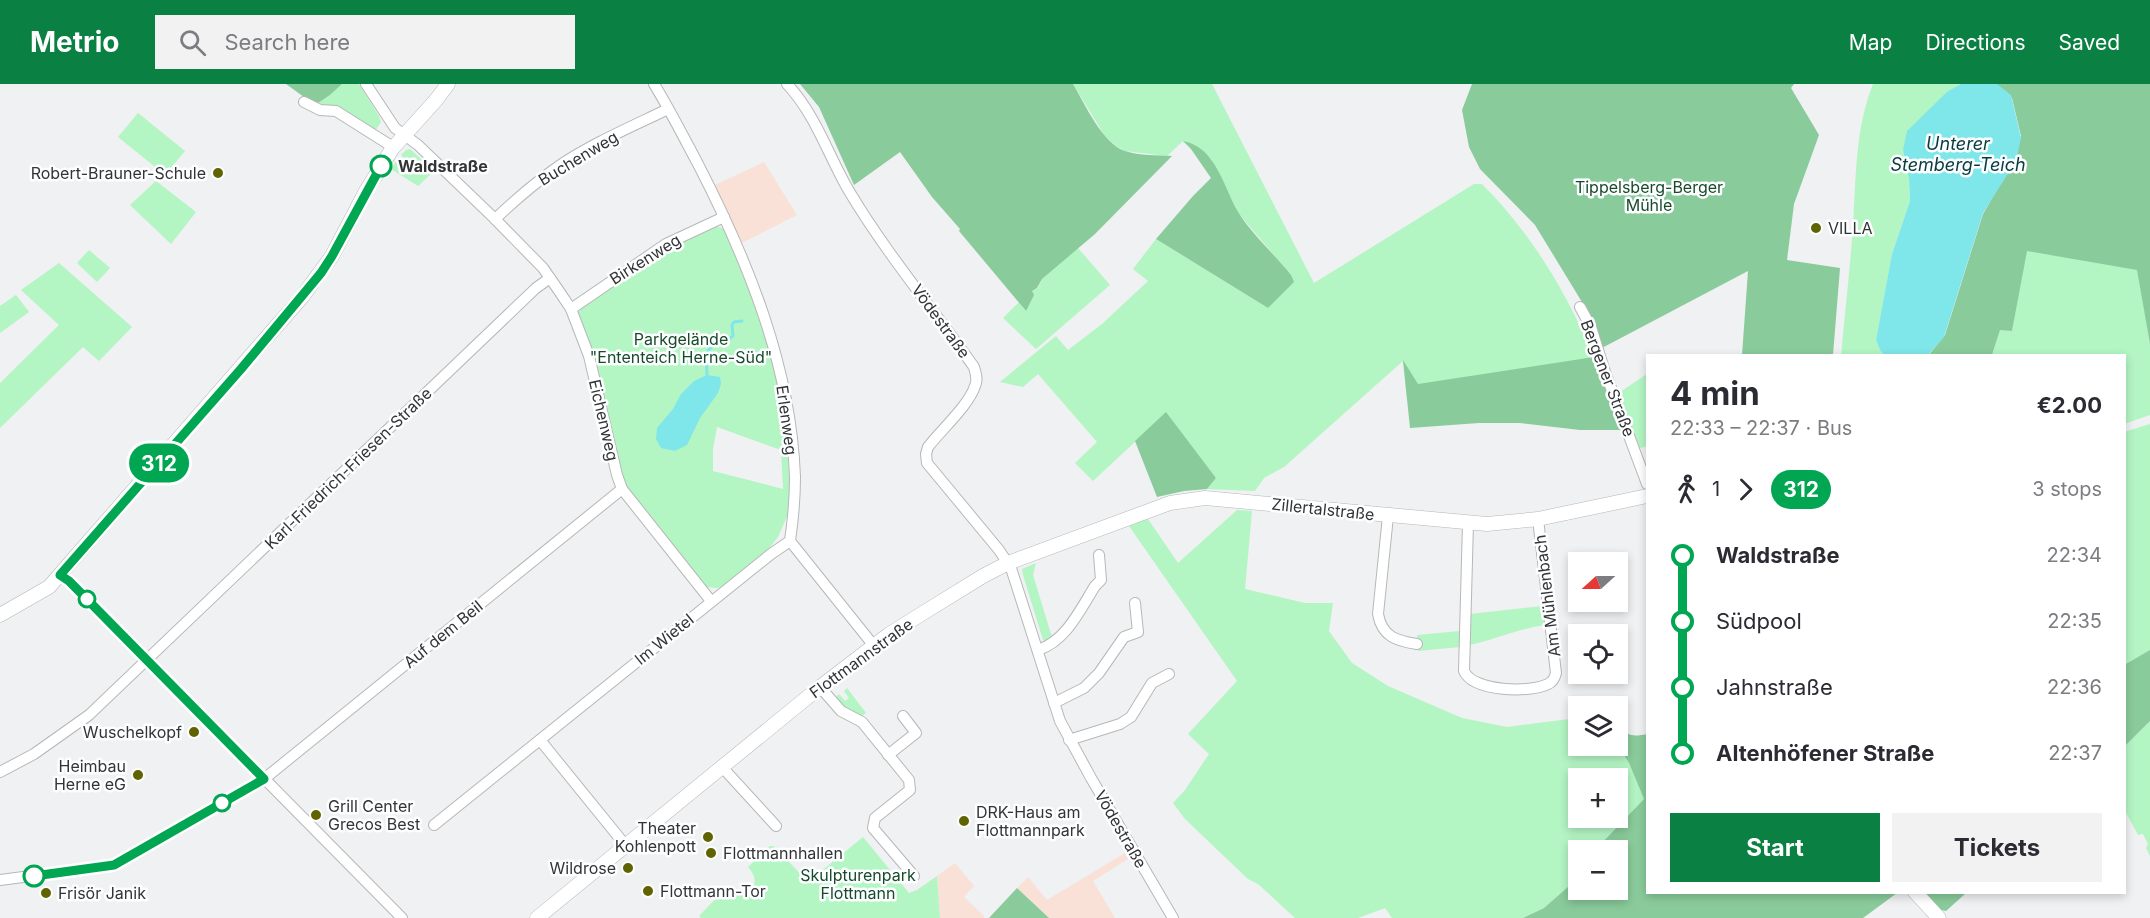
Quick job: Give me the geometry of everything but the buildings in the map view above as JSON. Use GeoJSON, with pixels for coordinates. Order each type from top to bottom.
{"type":"FeatureCollection","features":[{"type":"Feature","properties":{"kind":"street"},"geometry":{"type":"LineString","coordinates":[[366,84],[395,128],[404,135]]}},
{"type":"Feature","properties":{"kind":"street"},"geometry":{"type":"LineString","coordinates":[[0,615],[44,591],[60,575],[241,369],[321,273],[393,147],[448,84]]}},
{"type":"Feature","properties":{"kind":"street","name":"Erlenweg"},"geometry":{"type":"LineString","coordinates":[[654,84],[724,217],[760,306],[782,380],[792,438],[795,477],[790,541]]}},
{"type":"Feature","properties":{"kind":"street","name":"Vödestraße"},"geometry":{"type":"LineString","coordinates":[[788,84],[814,119],[848,189],[871,225],[974,368],[977,380],[972,393],[930,444],[926,459],[930,467],[1008,563],[1054,703],[1069,740],[1173,918]]}},
{"type":"Feature","properties":{"kind":"street"},"geometry":{"type":"LineString","coordinates":[[304,102],[314,109],[336,111],[393,147]]}},
{"type":"Feature","properties":{"kind":"street","name":"Buchenweg"},"geometry":{"type":"LineString","coordinates":[[495,219],[531,187],[566,162],[612,136],[668,109]]}},
{"type":"Feature","properties":{"kind":"street","name":"Eichenweg"},"geometry":{"type":"LineString","coordinates":[[404,135],[418,145],[534,258],[571,309],[590,356],[622,489],[711,601]]}},
{"type":"Feature","properties":{"kind":"street","name":"Birkenweg"},"geometry":{"type":"LineString","coordinates":[[571,309],[666,244],[724,217]]}},
{"type":"Feature","properties":{"kind":"street","name":"Karl-Friedrich-Friesen-Straße"},"geometry":{"type":"LineString","coordinates":[[0,772],[34,754],[68,731],[147,660],[536,288],[550,278]]}},
{"type":"Feature","properties":{"kind":"street","name":"Bergener Straße"},"geometry":{"type":"LineString","coordinates":[[1580,307],[1591,327],[1604,369],[1646,481]]}},
{"type":"Feature","properties":{"kind":"street","name":"Auf dem Beil"},"geometry":{"type":"LineString","coordinates":[[0,880],[114,865],[264,779],[622,489]]}},
{"type":"Feature","properties":{"kind":"street","name":"Zillertalstraße"},"geometry":{"type":"LineString","coordinates":[[1008,563],[1131,516],[1181,500],[1205,498],[1468,523],[1509,523],[1646,496]]}},
{"type":"Feature","properties":{"kind":"street"},"geometry":{"type":"LineString","coordinates":[[1388,516],[1378,614],[1383,630],[1393,638],[1417,644]]}},
{"type":"Feature","properties":{"kind":"street","name":"Am Mühlenbach"},"geometry":{"type":"LineString","coordinates":[[1468,523],[1464,671],[1471,680],[1481,685],[1515,690],[1548,685],[1556,673],[1538,519]]}},
{"type":"Feature","properties":{"kind":"street"},"geometry":{"type":"LineString","coordinates":[[790,541],[874,646]]}},
{"type":"Feature","properties":{"kind":"street","name":"Im Wietel"},"geometry":{"type":"LineString","coordinates":[[434,825],[711,601],[790,541]]}},
{"type":"Feature","properties":{"kind":"street"},"geometry":{"type":"LineString","coordinates":[[1038,650],[1052,644],[1061,636],[1101,579],[1099,555]]}},
{"type":"Feature","properties":{"kind":"street","name":"Flottmannstraße"},"geometry":{"type":"LineString","coordinates":[[537,918],[820,687],[874,646],[983,576],[1008,563]]}},
{"type":"Feature","properties":{"kind":"street"},"geometry":{"type":"LineString","coordinates":[[60,575],[69,581],[402,918]]}},
{"type":"Feature","properties":{"kind":"street"},"geometry":{"type":"LineString","coordinates":[[1054,703],[1084,688],[1099,673],[1124,637],[1138,632],[1135,603]]}},
{"type":"Feature","properties":{"kind":"street"},"geometry":{"type":"LineString","coordinates":[[1069,740],[1120,724],[1131,717],[1152,683],[1169,674]]}},
{"type":"Feature","properties":{"kind":"street"},"geometry":{"type":"LineString","coordinates":[[820,687],[841,711],[862,722],[909,780],[910,790],[874,818],[873,828],[914,876]]}},
{"type":"Feature","properties":{"kind":"street"},"geometry":{"type":"LineString","coordinates":[[888,755],[916,733],[903,716]]}},
{"type":"Feature","properties":{"kind":"street"},"geometry":{"type":"LineString","coordinates":[[540,740],[626,846]]}},
{"type":"Feature","properties":{"kind":"street"},"geometry":{"type":"LineString","coordinates":[[723,768],[776,826]]}},
{"type":"Feature","properties":{"kind":"street"},"geometry":{"type":"LineString","coordinates":[[1917,894],[1939,918]]}},
{"type":"Feature","properties":{"kind":"shaded area"},"geometry":{"type":"Polygon","coordinates":[[[764,162],[797,215],[742,243],[715,185],[764,162]]]}},
{"type":"Feature","properties":{"kind":"shaded area"},"geometry":{"type":"Polygon","coordinates":[[[1125,853],[1128,859],[1093,881],[1115,918],[1049,918],[1017,888],[1028,877],[1047,900],[1125,853]]]}},
{"type":"Feature","properties":{"kind":"shaded area"},"geometry":{"type":"Polygon","coordinates":[[[955,863],[974,886],[964,897],[984,918],[940,918],[937,876],[955,863]]]}},
{"type":"Feature","properties":{"kind":"green space"},"geometry":{"type":"Polygon","coordinates":[[[286,84],[342,84],[315,105],[286,84]]]}},
{"type":"Feature","properties":{"kind":"green space"},"geometry":{"type":"Polygon","coordinates":[[[342,84],[359,84],[379,116],[381,122],[375,131],[332,106],[315,105],[342,84]]]}},
{"type":"Feature","properties":{"kind":"green space"},"geometry":{"type":"Polygon","coordinates":[[[800,84],[1073,84],[1095,122],[1117,147],[1136,154],[1172,156],[1095,234],[1042,279],[1037,288],[1032,291],[1034,295],[1026,311],[932,197],[900,152],[854,185],[819,107],[800,84]]]}},
{"type":"Feature","properties":{"kind":"green space"},"geometry":{"type":"Polygon","coordinates":[[[1073,84],[1212,84],[1314,283],[1474,184],[1482,184],[1520,228],[1553,275],[1580,326],[1603,379],[1407,401],[1403,361],[1284,467],[1264,478],[1255,491],[1207,489],[1216,478],[1166,413],[1093,481],[1075,463],[1097,442],[1038,374],[1023,387],[1000,382],[1056,336],[1068,350],[1102,324],[1148,281],[1133,269],[1156,239],[1268,308],[1291,275],[1239,214],[1211,159],[1183,141],[1167,156],[1125,151],[1105,136],[1073,84]]]}},
{"type":"Feature","properties":{"kind":"green space","name":"Tippelsberg-Berger Mühle"},"geometry":{"type":"Polygon","coordinates":[[[1472,84],[1794,84],[1791,88],[1819,135],[1794,204],[1787,260],[1840,268],[1833,354],[1742,354],[1748,271],[1600,349],[1596,325],[1535,225],[1480,169],[1469,147],[1462,110],[1472,84]]]}},
{"type":"Feature","properties":{"kind":"green space"},"geometry":{"type":"Polygon","coordinates":[[[1873,84],[1961,84],[1948,91],[1903,150],[1909,179],[1910,201],[1892,254],[1876,340],[1883,354],[1841,354],[1852,242],[1857,154],[1867,101],[1873,84]]]}},
{"type":"Feature","properties":{"kind":"green space"},"geometry":{"type":"Polygon","coordinates":[[[1996,84],[2150,84],[2150,344],[2137,270],[2027,251],[2012,331],[2000,330],[1992,354],[1930,354],[1945,335],[1983,214],[2014,160],[2021,136],[2012,98],[1996,84]]]}},
{"type":"Feature","properties":{"kind":"green space"},"geometry":{"type":"Polygon","coordinates":[[[2150,84],[2138,270],[2150,344],[2150,415],[2126,423],[2126,354],[1993,354],[2000,329],[2012,331],[2026,251],[2150,84]]]}},
{"type":"Feature","properties":{"kind":"green space"},"geometry":{"type":"Polygon","coordinates":[[[138,113],[185,151],[165,175],[118,137],[138,113]]]}},
{"type":"Feature","properties":{"kind":"green space"},"geometry":{"type":"Polygon","coordinates":[[[1183,141],[1195,145],[1212,160],[1240,215],[1291,275],[1294,282],[1268,308],[1156,239],[1211,178],[1183,141]]]}},
{"type":"Feature","properties":{"kind":"green space"},"geometry":{"type":"Polygon","coordinates":[[[410,149],[434,171],[418,186],[391,169],[397,160],[400,162],[404,158],[401,155],[410,149]]]}},
{"type":"Feature","properties":{"kind":"green space"},"geometry":{"type":"Polygon","coordinates":[[[156,181],[196,212],[171,244],[130,205],[156,181]]]}},
{"type":"Feature","properties":{"kind":"green space","name":"Parkgelände \"Ententeich Herne-Süd\""},"geometry":{"type":"Polygon","coordinates":[[[715,226],[722,228],[727,234],[765,330],[785,418],[790,491],[789,512],[778,537],[767,551],[723,587],[706,587],[627,487],[578,315],[580,309],[656,254],[715,226]],[[717,427],[713,449],[713,471],[783,489],[781,450],[717,427]]]}},
{"type":"Feature","properties":{"kind":"green space"},"geometry":{"type":"Polygon","coordinates":[[[1078,248],[1110,285],[1036,349],[1003,318],[1019,302],[1025,311],[1032,291],[1038,288],[1042,279],[1078,248]]]}},
{"type":"Feature","properties":{"kind":"green space"},"geometry":{"type":"Polygon","coordinates":[[[89,250],[110,268],[97,282],[77,263],[89,250]]]}},
{"type":"Feature","properties":{"kind":"green space"},"geometry":{"type":"Polygon","coordinates":[[[59,263],[132,327],[99,361],[83,347],[0,428],[0,383],[59,325],[21,290],[59,263]]]}},
{"type":"Feature","properties":{"kind":"green space"},"geometry":{"type":"Polygon","coordinates":[[[16,295],[29,312],[0,333],[0,306],[16,295]]]}},
{"type":"Feature","properties":{"kind":"green space"},"geometry":{"type":"Polygon","coordinates":[[[1594,357],[1620,430],[1580,430],[1520,423],[1479,423],[1410,428],[1403,360],[1418,384],[1594,357]]]}},
{"type":"Feature","properties":{"kind":"green space"},"geometry":{"type":"Polygon","coordinates":[[[1646,375],[1646,446],[1638,449],[1617,394],[1646,375]]]}},
{"type":"Feature","properties":{"kind":"green space"},"geometry":{"type":"Polygon","coordinates":[[[1166,412],[1216,478],[1207,489],[1157,497],[1135,441],[1166,412]]]}},
{"type":"Feature","properties":{"kind":"green space"},"geometry":{"type":"Polygon","coordinates":[[[2150,424],[2150,650],[2126,664],[2126,431],[2150,424]]]}},
{"type":"Feature","properties":{"kind":"green space"},"geometry":{"type":"Polygon","coordinates":[[[1237,510],[1252,511],[1245,589],[1305,603],[1333,603],[1329,631],[1352,663],[1388,686],[1462,718],[1507,727],[1568,719],[1568,756],[1625,756],[1644,799],[1628,816],[1628,768],[1568,768],[1568,828],[1616,828],[1605,840],[1568,840],[1568,887],[1544,908],[1523,918],[1392,918],[1385,908],[1358,918],[1295,918],[1258,884],[1248,879],[1185,819],[1173,803],[1185,790],[1209,754],[1188,734],[1237,681],[1129,526],[1148,519],[1178,563],[1237,510]]]}},
{"type":"Feature","properties":{"kind":"green space"},"geometry":{"type":"Polygon","coordinates":[[[1036,563],[1033,575],[1053,637],[1045,642],[1022,569],[1036,563]]]}},
{"type":"Feature","properties":{"kind":"green space"},"geometry":{"type":"Polygon","coordinates":[[[1543,606],[1546,625],[1469,645],[1470,614],[1543,606]]]}},
{"type":"Feature","properties":{"kind":"green space"},"geometry":{"type":"Polygon","coordinates":[[[1460,631],[1460,647],[1418,651],[1417,635],[1460,631]]]}},
{"type":"Feature","properties":{"kind":"green space"},"geometry":{"type":"Polygon","coordinates":[[[2150,650],[2150,721],[2126,745],[2126,664],[2150,650]]]}},
{"type":"Feature","properties":{"kind":"green space"},"geometry":{"type":"Polygon","coordinates":[[[847,688],[866,713],[862,716],[845,708],[836,697],[839,694],[845,701],[849,698],[844,691],[847,688]]]}},
{"type":"Feature","properties":{"kind":"green space"},"geometry":{"type":"Polygon","coordinates":[[[2150,721],[2150,856],[2143,834],[2138,835],[2126,813],[2126,745],[2150,721]]]}},
{"type":"Feature","properties":{"kind":"green space"},"geometry":{"type":"Polygon","coordinates":[[[1628,734],[1646,734],[1646,894],[1896,894],[1863,918],[1523,918],[1544,908],[1568,887],[1568,900],[1628,900],[1628,840],[1605,840],[1616,828],[1628,828],[1628,816],[1644,799],[1625,756],[1628,756],[1628,734]]]}},
{"type":"Feature","properties":{"kind":"green space","name":"Skulpturenpark Flottmann"},"geometry":{"type":"Polygon","coordinates":[[[863,837],[909,893],[937,876],[940,918],[701,918],[699,916],[727,887],[741,895],[750,891],[755,880],[748,867],[770,846],[774,846],[808,882],[863,837]]]}},
{"type":"Feature","properties":{"kind":"green space"},"geometry":{"type":"Polygon","coordinates":[[[1017,888],[1049,918],[989,918],[1017,888]]]}},
{"type":"Feature","properties":{"kind":"green space"},"geometry":{"type":"Polygon","coordinates":[[[1923,894],[1965,894],[1946,911],[1936,909],[1923,894]]]}},
{"type":"Feature","properties":{"kind":"water","name":"Unterer Stemberg-Teich"},"geometry":{"type":"Polygon","coordinates":[[[1961,84],[1997,84],[2011,95],[2021,138],[2016,161],[1983,213],[1944,337],[1929,354],[1883,354],[1876,340],[1892,254],[1910,201],[1909,179],[1903,150],[1907,131],[1948,91],[1961,84]]]}},
{"type":"Feature","properties":{"kind":"water"},"geometry":{"type":"Polygon","coordinates":[[[707,375],[720,377],[721,384],[687,445],[675,451],[661,448],[656,439],[657,428],[673,409],[681,394],[694,381],[707,375]]]}},
{"type":"Feature","properties":{"kind":"waterway"},"geometry":{"type":"LineString","coordinates":[[707,375],[708,351],[714,345],[733,336],[732,325],[734,322],[742,321]]}},
{"type":"Feature","properties":{"kind":"bus line","name":"312"},"geometry":{"type":"LineString","coordinates":[[34,876],[114,865],[264,779],[69,581],[60,575],[241,369],[321,273],[381,166]]}},
{"type":"Feature","properties":{"kind":"place","name":"Waldstraße"},"geometry":{"type":"Point","coordinates":[381,166]}},
{"type":"Feature","properties":{"kind":"place","name":"Robert-Brauner-Schule"},"geometry":{"type":"Point","coordinates":[218,173]}},
{"type":"Feature","properties":{"kind":"place","name":"VILLA"},"geometry":{"type":"Point","coordinates":[1816,228]}},
{"type":"Feature","properties":{"kind":"place","name":"Wuschelkopf"},"geometry":{"type":"Point","coordinates":[194,732]}},
{"type":"Feature","properties":{"kind":"place","name":"Heimbau Herne eG"},"geometry":{"type":"Point","coordinates":[138,775]}},
{"type":"Feature","properties":{"kind":"place","name":"Grill Center Grecos Best"},"geometry":{"type":"Point","coordinates":[316,815]}},
{"type":"Feature","properties":{"kind":"place","name":"DRK-Haus am Flottmannpark"},"geometry":{"type":"Point","coordinates":[964,821]}},
{"type":"Feature","properties":{"kind":"place","name":"Theater Kohlenpott"},"geometry":{"type":"Point","coordinates":[708,837]}},
{"type":"Feature","properties":{"kind":"place","name":"Flottmannhallen"},"geometry":{"type":"Point","coordinates":[711,853]}},
{"type":"Feature","properties":{"kind":"place","name":"Wildrose"},"geometry":{"type":"Point","coordinates":[628,868]}},
{"type":"Feature","properties":{"kind":"place","name":"Flottmann-Tor"},"geometry":{"type":"Point","coordinates":[648,891]}},
{"type":"Feature","properties":{"kind":"place","name":"Frisör Janik"},"geometry":{"type":"Point","coordinates":[46,893]}}]}
